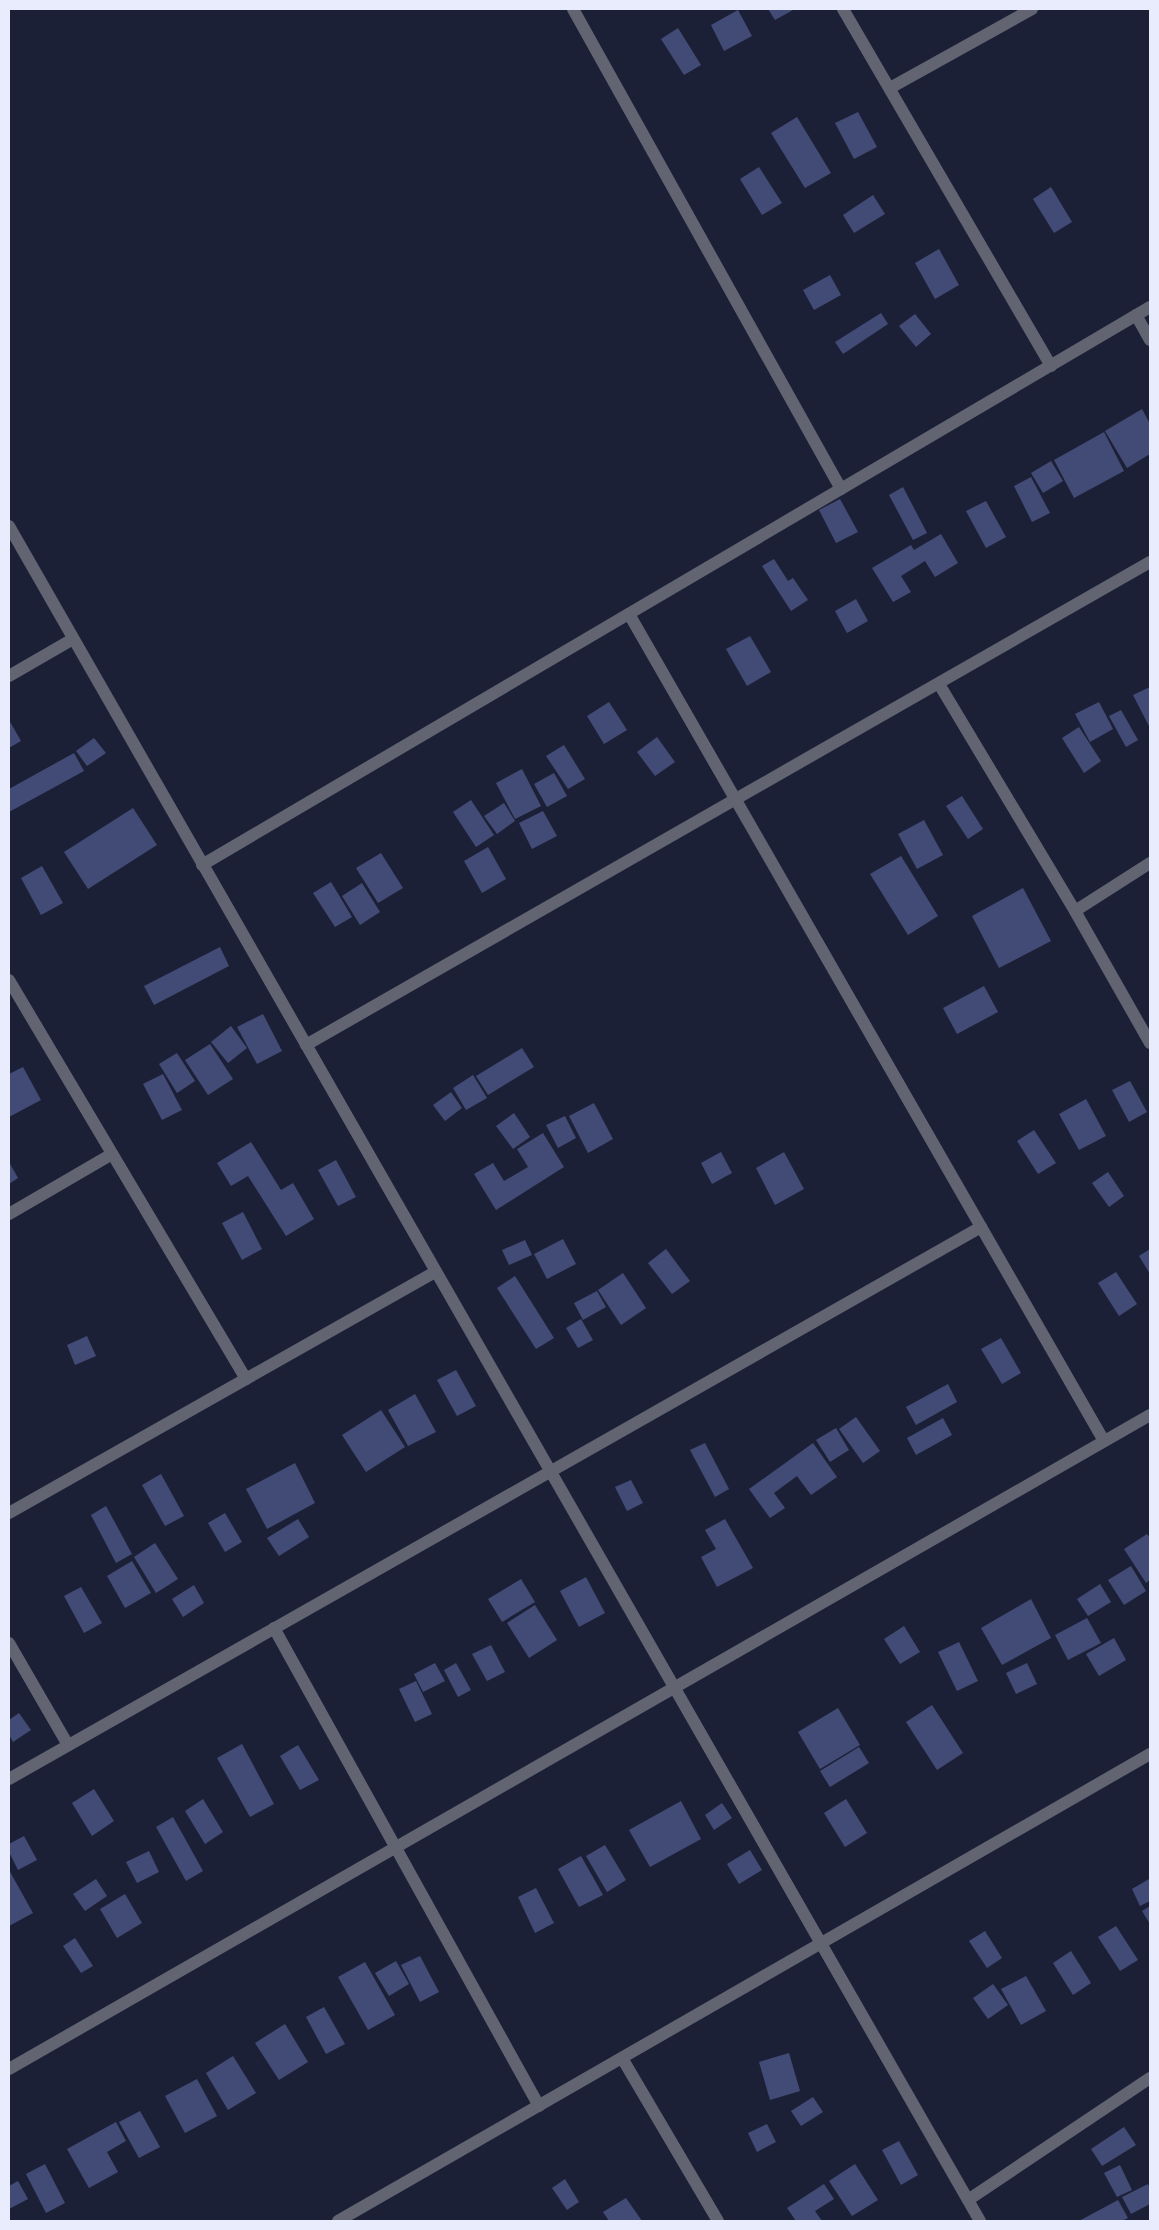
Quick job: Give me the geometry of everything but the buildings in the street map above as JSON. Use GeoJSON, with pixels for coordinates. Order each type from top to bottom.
{"type":"FeatureCollection","features":[{"type":"Feature","properties":{"kind":"street"},"geometry":{"type":"LineString","coordinates":[[573,9],[841,489]]}},
{"type":"Feature","properties":{"kind":"street"},"geometry":{"type":"LineString","coordinates":[[843,9],[1051,366]]}},
{"type":"Feature","properties":{"kind":"street"},"geometry":{"type":"LineString","coordinates":[[890,88],[1032,9]]}},
{"type":"Feature","properties":{"kind":"street"},"geometry":{"type":"LineString","coordinates":[[202,865],[1150,307]]}},
{"type":"Feature","properties":{"kind":"street"},"geometry":{"type":"LineString","coordinates":[[1136,315],[1150,340]]}},
{"type":"Feature","properties":{"kind":"street"},"geometry":{"type":"LineString","coordinates":[[9,526],[980,2221]]}},
{"type":"Feature","properties":{"kind":"street"},"geometry":{"type":"LineString","coordinates":[[306,1045],[1150,562]]}},
{"type":"Feature","properties":{"kind":"street"},"geometry":{"type":"LineString","coordinates":[[629,614],[1104,1442]]}},
{"type":"Feature","properties":{"kind":"street"},"geometry":{"type":"LineString","coordinates":[[9,676],[73,639]]}},
{"type":"Feature","properties":{"kind":"street"},"geometry":{"type":"LineString","coordinates":[[939,684],[1075,911],[1150,1043]]}},
{"type":"Feature","properties":{"kind":"street"},"geometry":{"type":"LineString","coordinates":[[1075,911],[1150,863]]}},
{"type":"Feature","properties":{"kind":"street"},"geometry":{"type":"LineString","coordinates":[[9,980],[246,1379]]}},
{"type":"Feature","properties":{"kind":"street"},"geometry":{"type":"LineString","coordinates":[[9,1214],[112,1154]]}},
{"type":"Feature","properties":{"kind":"street"},"geometry":{"type":"LineString","coordinates":[[9,1779],[981,1227]]}},
{"type":"Feature","properties":{"kind":"street"},"geometry":{"type":"LineString","coordinates":[[9,1513],[435,1272]]}},
{"type":"Feature","properties":{"kind":"street"},"geometry":{"type":"LineString","coordinates":[[9,2069],[1150,1415]]}},
{"type":"Feature","properties":{"kind":"street"},"geometry":{"type":"LineString","coordinates":[[274,1628],[539,2106]]}},
{"type":"Feature","properties":{"kind":"street"},"geometry":{"type":"LineString","coordinates":[[9,1642],[68,1745]]}},
{"type":"Feature","properties":{"kind":"street"},"geometry":{"type":"LineString","coordinates":[[338,2221],[1150,1754]]}},
{"type":"Feature","properties":{"kind":"street"},"geometry":{"type":"LineString","coordinates":[[622,2058],[718,2221]]}},
{"type":"Feature","properties":{"kind":"street"},"geometry":{"type":"LineString","coordinates":[[968,2200],[1150,2078]]}}]}
